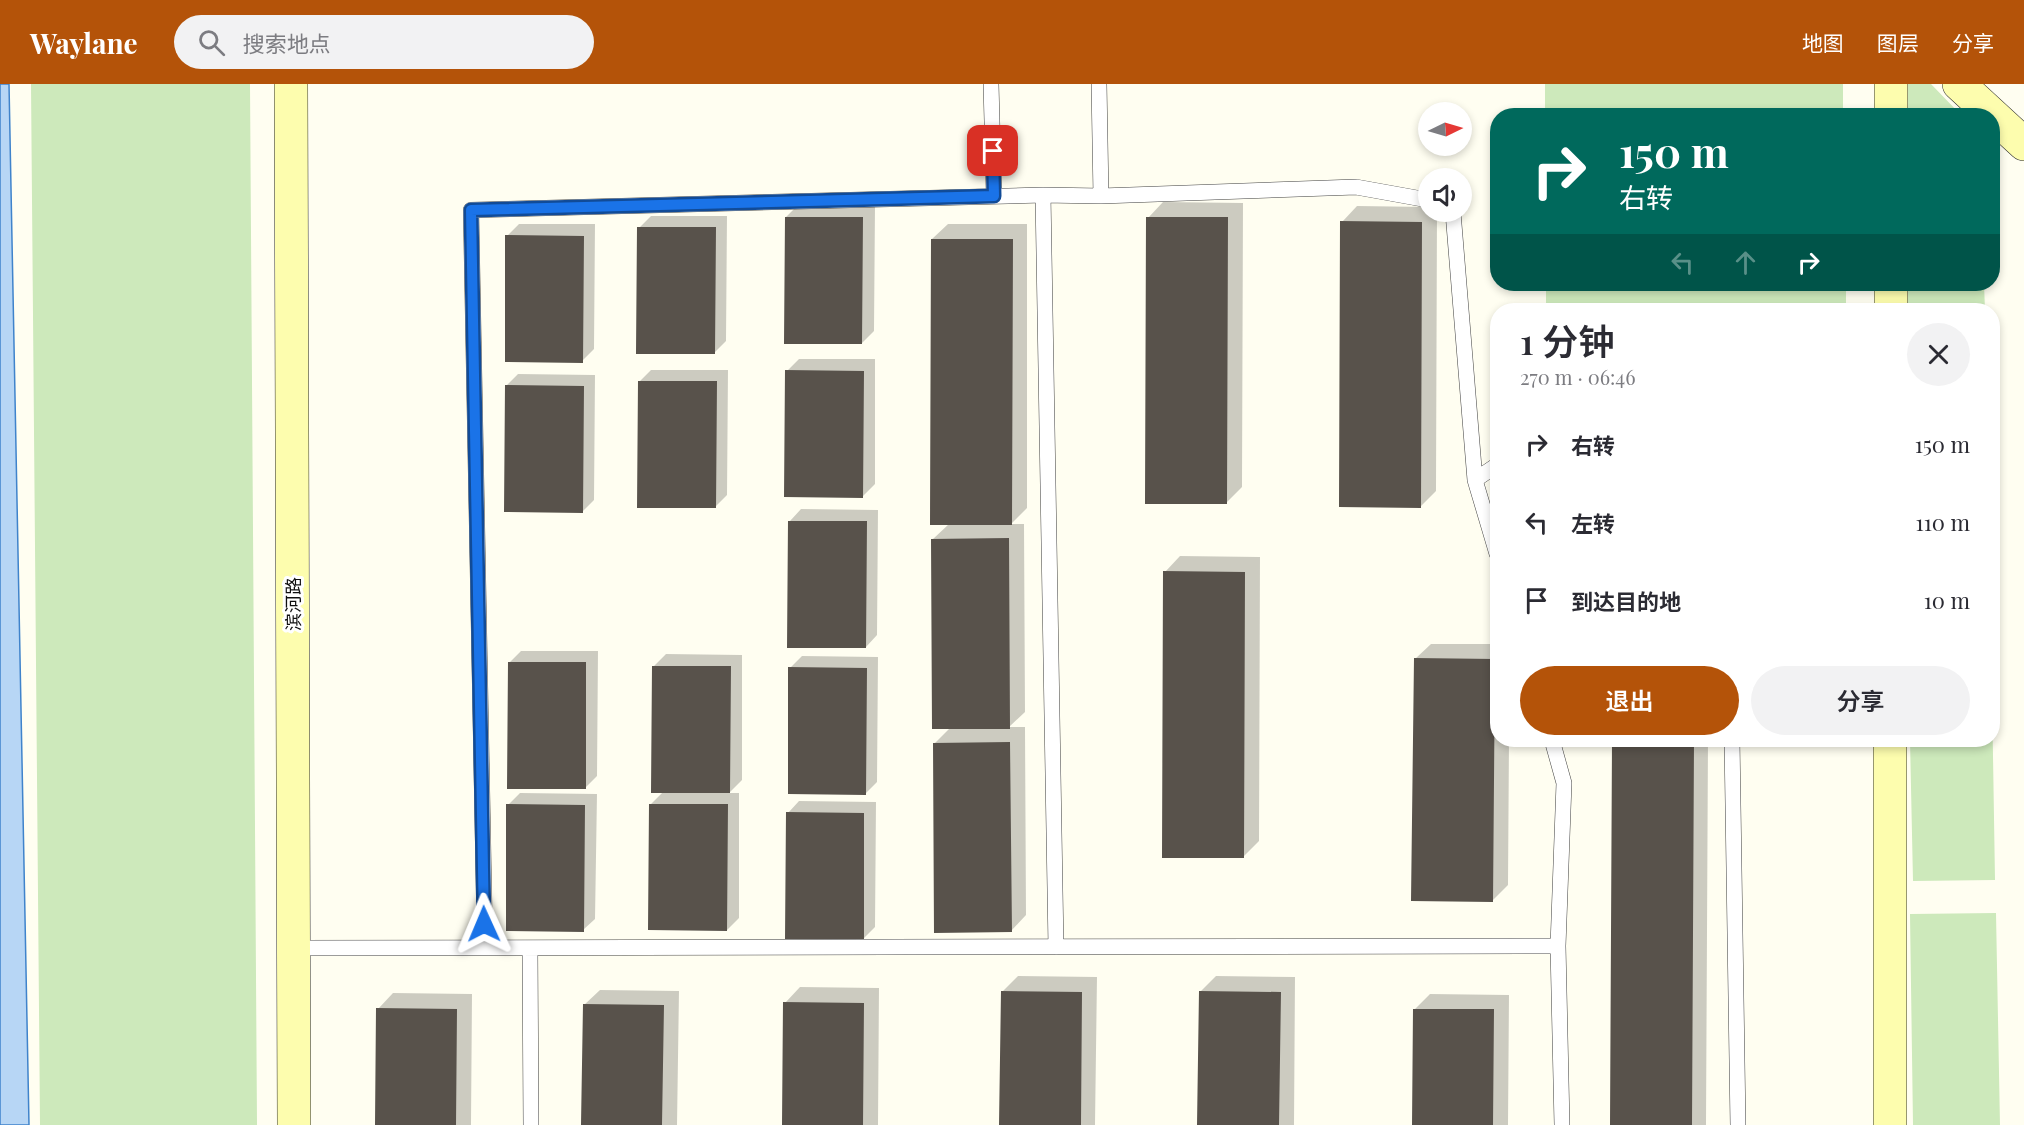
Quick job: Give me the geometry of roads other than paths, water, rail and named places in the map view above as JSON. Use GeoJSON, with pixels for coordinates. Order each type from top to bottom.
{"type":"FeatureCollection","features":[{"type":"Feature","properties":{"kind":"street","name":"滨河路"},"geometry":{"type":"LineString","coordinates":[[291,84],[294,1125]]}},
{"type":"Feature","properties":{"kind":"street"},"geometry":{"type":"LineString","coordinates":[[1891,84],[1891,108]]}},
{"type":"Feature","properties":{"kind":"street"},"geometry":{"type":"LineString","coordinates":[[1959,84],[1985,108]]}},
{"type":"Feature","properties":{"kind":"street"},"geometry":{"type":"LineString","coordinates":[[2000,122],[2024,144]]}},
{"type":"Feature","properties":{"kind":"street"},"geometry":{"type":"LineString","coordinates":[[1890,747],[1890,1125]]}},
{"type":"Feature","properties":{"kind":"lane"},"geometry":{"type":"LineString","coordinates":[[991,84],[994,196]]}},
{"type":"Feature","properties":{"kind":"lane"},"geometry":{"type":"LineString","coordinates":[[1099,84],[1101,196]]}},
{"type":"Feature","properties":{"kind":"lane"},"geometry":{"type":"LineString","coordinates":[[485,948],[471,210],[994,196],[1101,196],[1356,187],[1418,198]]}},
{"type":"Feature","properties":{"kind":"lane"},"geometry":{"type":"LineString","coordinates":[[1042,195],[1056,946]]}},
{"type":"Feature","properties":{"kind":"lane"},"geometry":{"type":"LineString","coordinates":[[1454,222],[1475,480],[1490,530]]}},
{"type":"Feature","properties":{"kind":"lane"},"geometry":{"type":"LineString","coordinates":[[1475,480],[1490,470]]}},
{"type":"Feature","properties":{"kind":"lane"},"geometry":{"type":"LineString","coordinates":[[1554,747],[1564,783],[1558,946],[1562,1125]]}},
{"type":"Feature","properties":{"kind":"lane"},"geometry":{"type":"LineString","coordinates":[[1732,747],[1738,1125]]}},
{"type":"Feature","properties":{"kind":"lane"},"geometry":{"type":"LineString","coordinates":[[294,948],[1558,946]]}},
{"type":"Feature","properties":{"kind":"lane"},"geometry":{"type":"LineString","coordinates":[[530,948],[531,1125]]}},
{"type":"Feature","properties":{"kind":"water"},"geometry":{"type":"Polygon","coordinates":[[[0,84],[9,84],[29,1125],[0,1125],[0,84]]]}}]}
